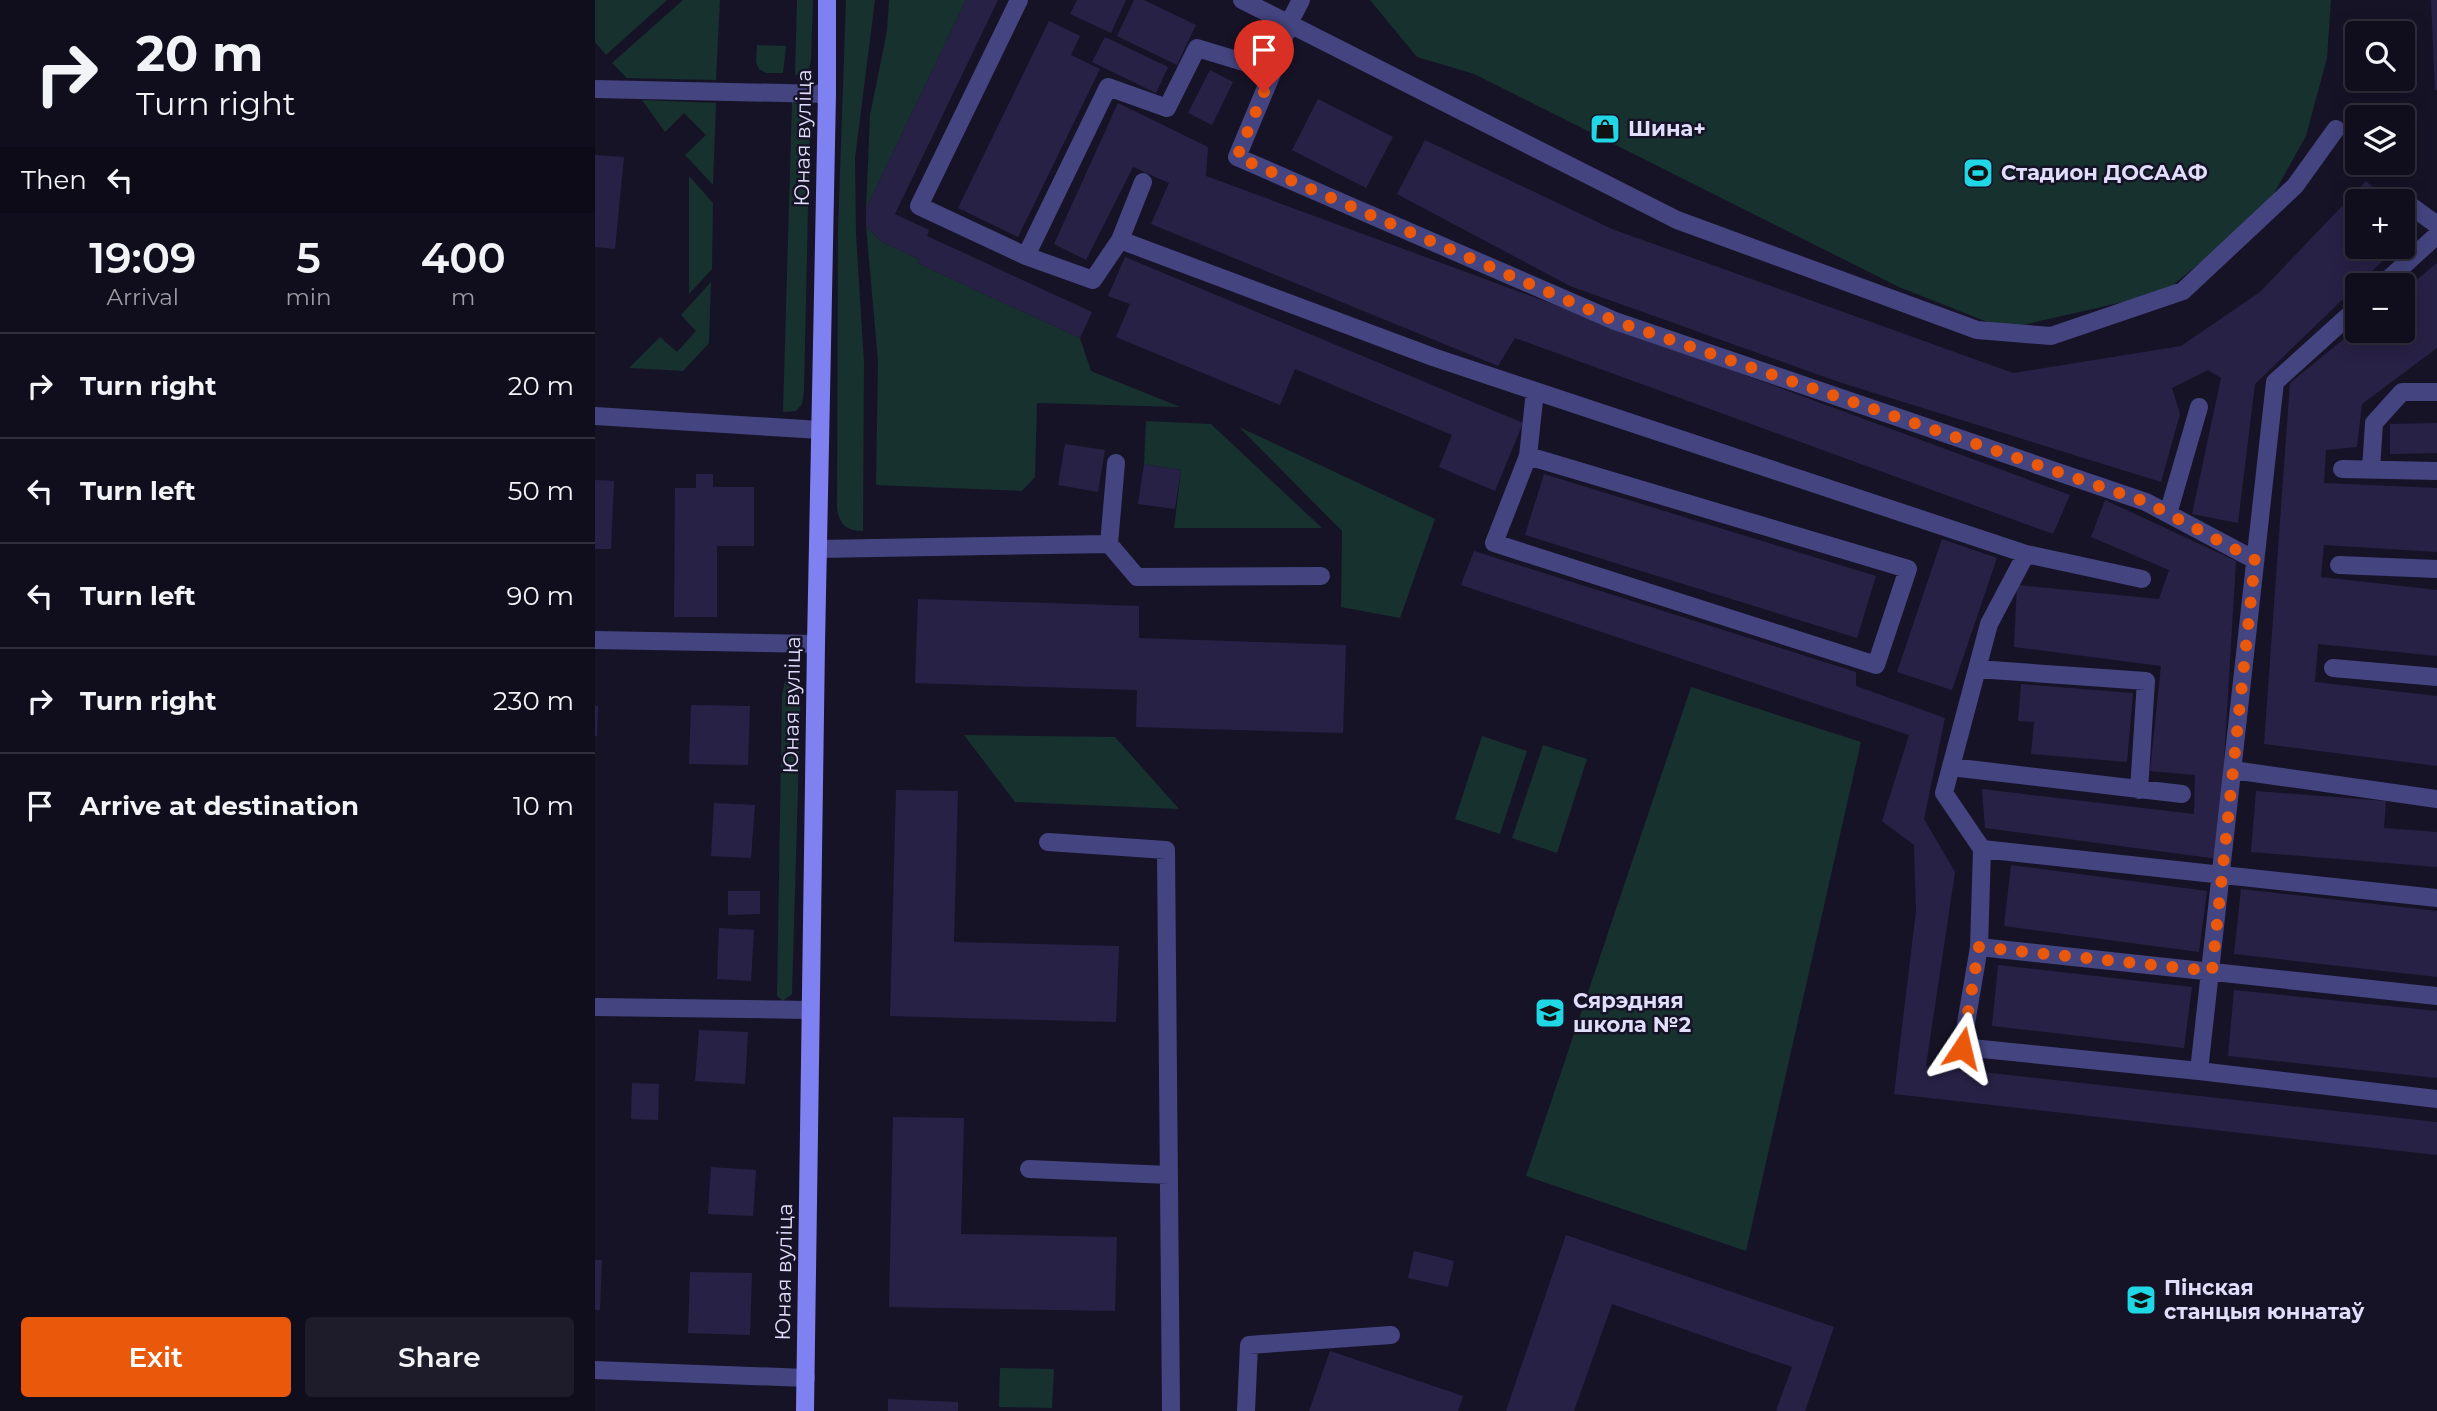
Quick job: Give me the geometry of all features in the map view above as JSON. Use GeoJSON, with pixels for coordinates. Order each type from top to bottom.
{"type":"FeatureCollection","features":[{"type":"Feature","properties":{"kind":"street","name":"Юная вуліца"},"geometry":{"type":"LineString","coordinates":[[805,1411],[827,0]]}},
{"type":"Feature","properties":{"kind":"street"},"geometry":{"type":"LineString","coordinates":[[1019,0],[919,206],[1025,256],[1093,280],[1120,240],[1143,182]]}},
{"type":"Feature","properties":{"kind":"street"},"geometry":{"type":"LineString","coordinates":[[1242,0],[1677,220],[1977,330],[2051,336],[2183,291],[2295,187],[2336,129]]}},
{"type":"Feature","properties":{"kind":"street"},"geometry":{"type":"LineString","coordinates":[[1301,0],[1289,23],[1273,71],[1237,157],[1615,321],[2146,502],[2255,560]]}},
{"type":"Feature","properties":{"kind":"street"},"geometry":{"type":"LineString","coordinates":[[1025,256],[1108,87],[1167,107],[1197,48],[1273,71]]}},
{"type":"Feature","properties":{"kind":"street"},"geometry":{"type":"LineString","coordinates":[[595,89],[827,94]]}},
{"type":"Feature","properties":{"kind":"street"},"geometry":{"type":"LineString","coordinates":[[2415,209],[2437,225]]}},
{"type":"Feature","properties":{"kind":"street"},"geometry":{"type":"LineString","coordinates":[[2395,273],[2437,235]]}},
{"type":"Feature","properties":{"kind":"street"},"geometry":{"type":"LineString","coordinates":[[1120,240],[1433,357],[2026,554],[2142,579]]}},
{"type":"Feature","properties":{"kind":"street"},"geometry":{"type":"LineString","coordinates":[[2199,1071],[2275,382],[2345,319]]}},
{"type":"Feature","properties":{"kind":"street"},"geometry":{"type":"LineString","coordinates":[[1528,456],[1908,569],[1876,665],[1494,543],[1528,456],[1535,391]]}},
{"type":"Feature","properties":{"kind":"street"},"geometry":{"type":"LineString","coordinates":[[2371,470],[2374,423],[2402,392],[2437,391]]}},
{"type":"Feature","properties":{"kind":"street"},"geometry":{"type":"LineString","coordinates":[[2168,514],[2199,407]]}},
{"type":"Feature","properties":{"kind":"street"},"geometry":{"type":"LineString","coordinates":[[595,416],[820,430]]}},
{"type":"Feature","properties":{"kind":"street"},"geometry":{"type":"LineString","coordinates":[[1116,463],[1109,544],[1137,578],[1321,576]]}},
{"type":"Feature","properties":{"kind":"street"},"geometry":{"type":"LineString","coordinates":[[2342,469],[2437,471]]}},
{"type":"Feature","properties":{"kind":"street"},"geometry":{"type":"LineString","coordinates":[[818,549],[1109,544]]}},
{"type":"Feature","properties":{"kind":"street"},"geometry":{"type":"LineString","coordinates":[[2026,554],[1989,624],[1944,793],[1982,849],[1979,947],[1962,1048],[2199,1071],[2437,1099]]}},
{"type":"Feature","properties":{"kind":"street"},"geometry":{"type":"LineString","coordinates":[[2339,565],[2437,569]]}},
{"type":"Feature","properties":{"kind":"street"},"geometry":{"type":"LineString","coordinates":[[595,640],[816,644]]}},
{"type":"Feature","properties":{"kind":"street"},"geometry":{"type":"LineString","coordinates":[[1977,668],[2146,681],[2139,790]]}},
{"type":"Feature","properties":{"kind":"street"},"geometry":{"type":"LineString","coordinates":[[2333,668],[2437,677]]}},
{"type":"Feature","properties":{"kind":"street"},"geometry":{"type":"LineString","coordinates":[[1951,767],[2182,794]]}},
{"type":"Feature","properties":{"kind":"street"},"geometry":{"type":"LineString","coordinates":[[2233,770],[2437,799]]}},
{"type":"Feature","properties":{"kind":"street"},"geometry":{"type":"LineString","coordinates":[[1048,842],[1166,850],[1171,1411]]}},
{"type":"Feature","properties":{"kind":"street"},"geometry":{"type":"LineString","coordinates":[[1982,849],[2437,898]]}},
{"type":"Feature","properties":{"kind":"street"},"geometry":{"type":"LineString","coordinates":[[1979,947],[2437,996]]}},
{"type":"Feature","properties":{"kind":"street"},"geometry":{"type":"LineString","coordinates":[[595,1007],[810,1010]]}},
{"type":"Feature","properties":{"kind":"street"},"geometry":{"type":"LineString","coordinates":[[1030,1169],[1169,1175]]}},
{"type":"Feature","properties":{"kind":"street"},"geometry":{"type":"LineString","coordinates":[[1246,1411],[1249,1345],[1391,1335]]}},
{"type":"Feature","properties":{"kind":"street"},"geometry":{"type":"LineString","coordinates":[[595,1370],[806,1378]]}},
{"type":"Feature","properties":{"kind":"green space"},"geometry":{"type":"Polygon","coordinates":[[[595,0],[667,0],[606,55],[595,42],[595,0]]]}},
{"type":"Feature","properties":{"kind":"green space"},"geometry":{"type":"Polygon","coordinates":[[[683,0],[720,0],[716,80],[627,78],[612,63],[683,0]]]}},
{"type":"Feature","properties":{"kind":"green space"},"geometry":{"type":"Polygon","coordinates":[[[797,0],[813,0],[811,60],[806,72],[795,75],[797,0]]]}},
{"type":"Feature","properties":{"kind":"green space"},"geometry":{"type":"Polygon","coordinates":[[[846,0],[875,0],[855,158],[856,234],[864,362],[863,531],[845,526],[837,509],[838,230],[846,0]]]}},
{"type":"Feature","properties":{"kind":"green space"},"geometry":{"type":"Polygon","coordinates":[[[889,0],[966,0],[866,209],[870,115],[887,31],[889,0]]]}},
{"type":"Feature","properties":{"kind":"green space","name":"Стадион ДОСААФ"},"geometry":{"type":"Polygon","coordinates":[[[1370,0],[2331,0],[2327,58],[2306,136],[2264,211],[2163,293],[2005,329],[1899,287],[1474,74],[1417,57],[1370,0]]]}},
{"type":"Feature","properties":{"kind":"green space"},"geometry":{"type":"Polygon","coordinates":[[[757,45],[786,46],[783,73],[766,73],[759,69],[756,62],[757,45]]]}},
{"type":"Feature","properties":{"kind":"green space"},"geometry":{"type":"Polygon","coordinates":[[[642,100],[716,103],[713,185],[685,155],[706,135],[684,113],[665,132],[642,100]]]}},
{"type":"Feature","properties":{"kind":"green space"},"geometry":{"type":"Polygon","coordinates":[[[792,102],[804,106],[810,116],[804,391],[802,404],[796,411],[783,412],[792,102]]]}},
{"type":"Feature","properties":{"kind":"green space"},"geometry":{"type":"Polygon","coordinates":[[[689,176],[713,203],[712,269],[689,294],[689,176]]]}},
{"type":"Feature","properties":{"kind":"green space"},"geometry":{"type":"Polygon","coordinates":[[[866,226],[882,242],[919,259],[917,263],[1080,338],[1091,371],[1180,407],[1037,403],[1035,477],[1022,491],[876,485],[878,361],[866,226]]]}},
{"type":"Feature","properties":{"kind":"green space"},"geometry":{"type":"Polygon","coordinates":[[[711,282],[709,343],[683,371],[629,368],[660,337],[677,352],[696,331],[681,315],[711,282]]]}},
{"type":"Feature","properties":{"kind":"green space"},"geometry":{"type":"Polygon","coordinates":[[[1146,421],[1211,424],[1322,528],[1174,528],[1181,470],[1144,464],[1146,421]]]}},
{"type":"Feature","properties":{"kind":"green space"},"geometry":{"type":"Polygon","coordinates":[[[1239,427],[1435,519],[1400,618],[1341,607],[1342,531],[1239,427]]]}},
{"type":"Feature","properties":{"kind":"green space"},"geometry":{"type":"Polygon","coordinates":[[[793,680],[801,685],[792,994],[783,1001],[777,996],[782,695],[785,681],[793,680]]]}},
{"type":"Feature","properties":{"kind":"green space"},"geometry":{"type":"Polygon","coordinates":[[[1691,687],[1861,742],[1746,1251],[1526,1176],[1691,687]]]}},
{"type":"Feature","properties":{"kind":"green space"},"geometry":{"type":"Polygon","coordinates":[[[964,735],[1115,737],[1179,809],[1015,802],[964,735]]]}},
{"type":"Feature","properties":{"kind":"green space"},"geometry":{"type":"Polygon","coordinates":[[[1482,736],[1527,751],[1500,834],[1455,819],[1482,736]]]}},
{"type":"Feature","properties":{"kind":"green space"},"geometry":{"type":"Polygon","coordinates":[[[1543,745],[1587,759],[1557,853],[1512,838],[1543,745]]]}},
{"type":"Feature","properties":{"kind":"green space"},"geometry":{"type":"Polygon","coordinates":[[[1000,1368],[1054,1369],[1052,1408],[999,1407],[1000,1368]]]}},
{"type":"Feature","properties":{"kind":"building"},"geometry":{"type":"Polygon","coordinates":[[[966,0],[998,0],[895,214],[929,230],[927,236],[1092,312],[1080,338],[917,263],[919,259],[882,242],[866,226],[866,209],[966,0]]]}},
{"type":"Feature","properties":{"kind":"building"},"geometry":{"type":"Polygon","coordinates":[[[1077,0],[1126,0],[1111,33],[1070,14],[1077,0]]]}},
{"type":"Feature","properties":{"kind":"building"},"geometry":{"type":"Polygon","coordinates":[[[1134,0],[1144,0],[1196,25],[1177,65],[1117,36],[1134,0]]]}},
{"type":"Feature","properties":{"kind":"building"},"geometry":{"type":"Polygon","coordinates":[[[2431,0],[2437,0],[2437,90],[2435,90],[2431,0]]]}},
{"type":"Feature","properties":{"kind":"building"},"geometry":{"type":"Polygon","coordinates":[[[1049,21],[1080,36],[1071,55],[1100,69],[1018,237],[958,208],[1049,21]]]}},
{"type":"Feature","properties":{"kind":"building"},"geometry":{"type":"Polygon","coordinates":[[[1105,37],[1168,67],[1156,93],[1092,62],[1105,37]]]}},
{"type":"Feature","properties":{"kind":"building"},"geometry":{"type":"Polygon","coordinates":[[[1210,70],[1233,82],[1212,125],[1188,113],[1210,70]]]}},
{"type":"Feature","properties":{"kind":"building"},"geometry":{"type":"Polygon","coordinates":[[[1318,99],[1393,137],[1366,188],[1292,150],[1318,99]]]}},
{"type":"Feature","properties":{"kind":"building"},"geometry":{"type":"Polygon","coordinates":[[[1118,103],[1208,147],[1206,176],[2070,495],[2053,534],[1515,338],[1498,366],[1151,224],[1169,183],[1133,167],[1086,260],[1054,244],[1118,103]]]}},
{"type":"Feature","properties":{"kind":"building"},"geometry":{"type":"Polygon","coordinates":[[[1425,140],[1612,229],[2013,373],[2181,346],[2260,292],[2345,203],[2345,259],[2385,259],[2370,273],[2345,273],[2345,297],[2255,384],[2238,523],[2192,514],[2221,378],[2208,370],[2172,388],[2180,414],[2161,482],[1839,382],[1570,286],[1397,194],[1425,140]]]}},
{"type":"Feature","properties":{"kind":"building"},"geometry":{"type":"Polygon","coordinates":[[[595,155],[624,157],[615,249],[595,247],[595,155]]]}},
{"type":"Feature","properties":{"kind":"building"},"geometry":{"type":"Polygon","coordinates":[[[2366,181],[2375,189],[2358,189],[2366,181]]]}},
{"type":"Feature","properties":{"kind":"building"},"geometry":{"type":"Polygon","coordinates":[[[1125,257],[1523,423],[1495,491],[1439,467],[1452,435],[1295,369],[1280,405],[1116,337],[1130,304],[1108,296],[1125,257]]]}},
{"type":"Feature","properties":{"kind":"building"},"geometry":{"type":"Polygon","coordinates":[[[2437,263],[2437,348],[2362,404],[2357,447],[2326,450],[2324,483],[2437,488],[2437,552],[2324,545],[2321,577],[2437,590],[2437,656],[2318,644],[2315,682],[2437,696],[2437,766],[2264,744],[2290,383],[2345,338],[2345,343],[2415,343],[2415,281],[2437,263]]]}},
{"type":"Feature","properties":{"kind":"building"},"geometry":{"type":"Polygon","coordinates":[[[2437,423],[2437,453],[2390,454],[2390,424],[2437,423]]]}},
{"type":"Feature","properties":{"kind":"building"},"geometry":{"type":"Polygon","coordinates":[[[1065,444],[1105,450],[1098,492],[1058,485],[1065,444]]]}},
{"type":"Feature","properties":{"kind":"building"},"geometry":{"type":"Polygon","coordinates":[[[1144,464],[1181,470],[1175,509],[1138,504],[1144,464]]]}},
{"type":"Feature","properties":{"kind":"building"},"geometry":{"type":"Polygon","coordinates":[[[696,474],[713,474],[713,487],[754,487],[754,546],[717,546],[717,617],[674,617],[675,488],[696,488],[696,474]]]}},
{"type":"Feature","properties":{"kind":"building"},"geometry":{"type":"Polygon","coordinates":[[[1544,474],[1876,576],[1857,638],[1525,535],[1544,474]]]}},
{"type":"Feature","properties":{"kind":"building"},"geometry":{"type":"Polygon","coordinates":[[[595,480],[614,481],[611,549],[595,549],[595,480]]]}},
{"type":"Feature","properties":{"kind":"building"},"geometry":{"type":"Polygon","coordinates":[[[2105,500],[2236,561],[2218,859],[1985,828],[1982,789],[2194,814],[2195,775],[2150,771],[2161,666],[2014,647],[2017,585],[2159,599],[2169,570],[2091,537],[2105,500]]]}},
{"type":"Feature","properties":{"kind":"building"},"geometry":{"type":"Polygon","coordinates":[[[1942,539],[1997,558],[1952,690],[1897,672],[1942,539]]]}},
{"type":"Feature","properties":{"kind":"building"},"geometry":{"type":"Polygon","coordinates":[[[1474,551],[1856,672],[1856,686],[1945,718],[1924,819],[1955,872],[1926,1066],[2437,1122],[2437,1155],[1894,1094],[1916,911],[1914,845],[1882,821],[1909,735],[1461,585],[1474,551]]]}},
{"type":"Feature","properties":{"kind":"building"},"geometry":{"type":"Polygon","coordinates":[[[918,599],[1139,606],[1139,638],[1346,645],[1343,733],[1136,727],[1137,690],[915,683],[918,599]]]}},
{"type":"Feature","properties":{"kind":"building"},"geometry":{"type":"Polygon","coordinates":[[[2021,684],[2133,693],[2127,762],[2031,754],[2034,722],[2018,721],[2021,684]]]}},
{"type":"Feature","properties":{"kind":"building"},"geometry":{"type":"Polygon","coordinates":[[[691,705],[750,706],[748,765],[689,764],[691,705]]]}},
{"type":"Feature","properties":{"kind":"building"},"geometry":{"type":"Polygon","coordinates":[[[595,706],[598,706],[597,736],[595,736],[595,706]]]}},
{"type":"Feature","properties":{"kind":"building"},"geometry":{"type":"Polygon","coordinates":[[[896,790],[958,791],[954,942],[1119,946],[1116,1022],[890,1016],[896,790]]]}},
{"type":"Feature","properties":{"kind":"building"},"geometry":{"type":"Polygon","coordinates":[[[2256,791],[2386,801],[2384,828],[2437,832],[2437,867],[2251,852],[2256,791]]]}},
{"type":"Feature","properties":{"kind":"building"},"geometry":{"type":"Polygon","coordinates":[[[714,803],[755,805],[751,858],[711,856],[714,803]]]}},
{"type":"Feature","properties":{"kind":"building"},"geometry":{"type":"Polygon","coordinates":[[[2011,865],[2207,891],[2199,952],[2004,926],[2011,865]]]}},
{"type":"Feature","properties":{"kind":"building"},"geometry":{"type":"Polygon","coordinates":[[[2241,889],[2437,911],[2437,977],[2234,954],[2241,889]]]}},
{"type":"Feature","properties":{"kind":"building"},"geometry":{"type":"Polygon","coordinates":[[[728,891],[760,891],[760,914],[728,915],[728,891]]]}},
{"type":"Feature","properties":{"kind":"building"},"geometry":{"type":"Polygon","coordinates":[[[719,928],[754,930],[751,981],[717,979],[719,928]]]}},
{"type":"Feature","properties":{"kind":"building"},"geometry":{"type":"Polygon","coordinates":[[[1998,965],[2192,987],[2184,1048],[1992,1026],[1998,965]]]}},
{"type":"Feature","properties":{"kind":"building"},"geometry":{"type":"Polygon","coordinates":[[[2234,990],[2437,1011],[2437,1078],[2228,1056],[2234,990]]]}},
{"type":"Feature","properties":{"kind":"building"},"geometry":{"type":"Polygon","coordinates":[[[699,1030],[748,1032],[745,1084],[695,1081],[699,1030]]]}},
{"type":"Feature","properties":{"kind":"building"},"geometry":{"type":"Polygon","coordinates":[[[632,1083],[659,1084],[658,1120],[631,1119],[632,1083]]]}},
{"type":"Feature","properties":{"kind":"building"},"geometry":{"type":"Polygon","coordinates":[[[893,1117],[964,1118],[961,1234],[1117,1237],[1115,1311],[889,1307],[893,1117]]]}},
{"type":"Feature","properties":{"kind":"building"},"geometry":{"type":"Polygon","coordinates":[[[711,1167],[756,1170],[753,1216],[708,1214],[711,1167]]]}},
{"type":"Feature","properties":{"kind":"building"},"geometry":{"type":"Polygon","coordinates":[[[1566,1235],[1834,1327],[1805,1411],[1776,1411],[1792,1367],[1612,1304],[1574,1411],[1506,1411],[1566,1235]]]}},
{"type":"Feature","properties":{"kind":"building"},"geometry":{"type":"Polygon","coordinates":[[[1414,1251],[1454,1261],[1448,1287],[1408,1278],[1414,1251]]]}},
{"type":"Feature","properties":{"kind":"building"},"geometry":{"type":"Polygon","coordinates":[[[595,1260],[602,1260],[600,1310],[595,1310],[595,1260]]]}},
{"type":"Feature","properties":{"kind":"building"},"geometry":{"type":"Polygon","coordinates":[[[690,1272],[752,1273],[750,1335],[688,1333],[690,1272]]]}},
{"type":"Feature","properties":{"kind":"building"},"geometry":{"type":"Polygon","coordinates":[[[1330,1351],[1463,1396],[1458,1411],[1309,1411],[1330,1351]]]}},
{"type":"Feature","properties":{"kind":"building"},"geometry":{"type":"Polygon","coordinates":[[[888,1399],[958,1402],[958,1411],[888,1411],[888,1399]]]}},
{"type":"Feature","properties":{"kind":"place","name":"Шина+"},"geometry":{"type":"Point","coordinates":[1605,129]}},
{"type":"Feature","properties":{"kind":"place","name":"Стадион ДОСААФ"},"geometry":{"type":"Point","coordinates":[1978,173]}},
{"type":"Feature","properties":{"kind":"place","name":"Сярэдняя школа №2"},"geometry":{"type":"Point","coordinates":[1550,1013]}},
{"type":"Feature","properties":{"kind":"place","name":"Пінская станцыя юннатаў"},"geometry":{"type":"Point","coordinates":[2141,1300]}},
{"type":"Feature","properties":{"kind":"route"},"geometry":{"type":"LineString","coordinates":[[1264,92],[1237,157],[1615,321],[2146,502],[2255,560],[2212,971],[1979,947],[1962,1048]]}}]}
